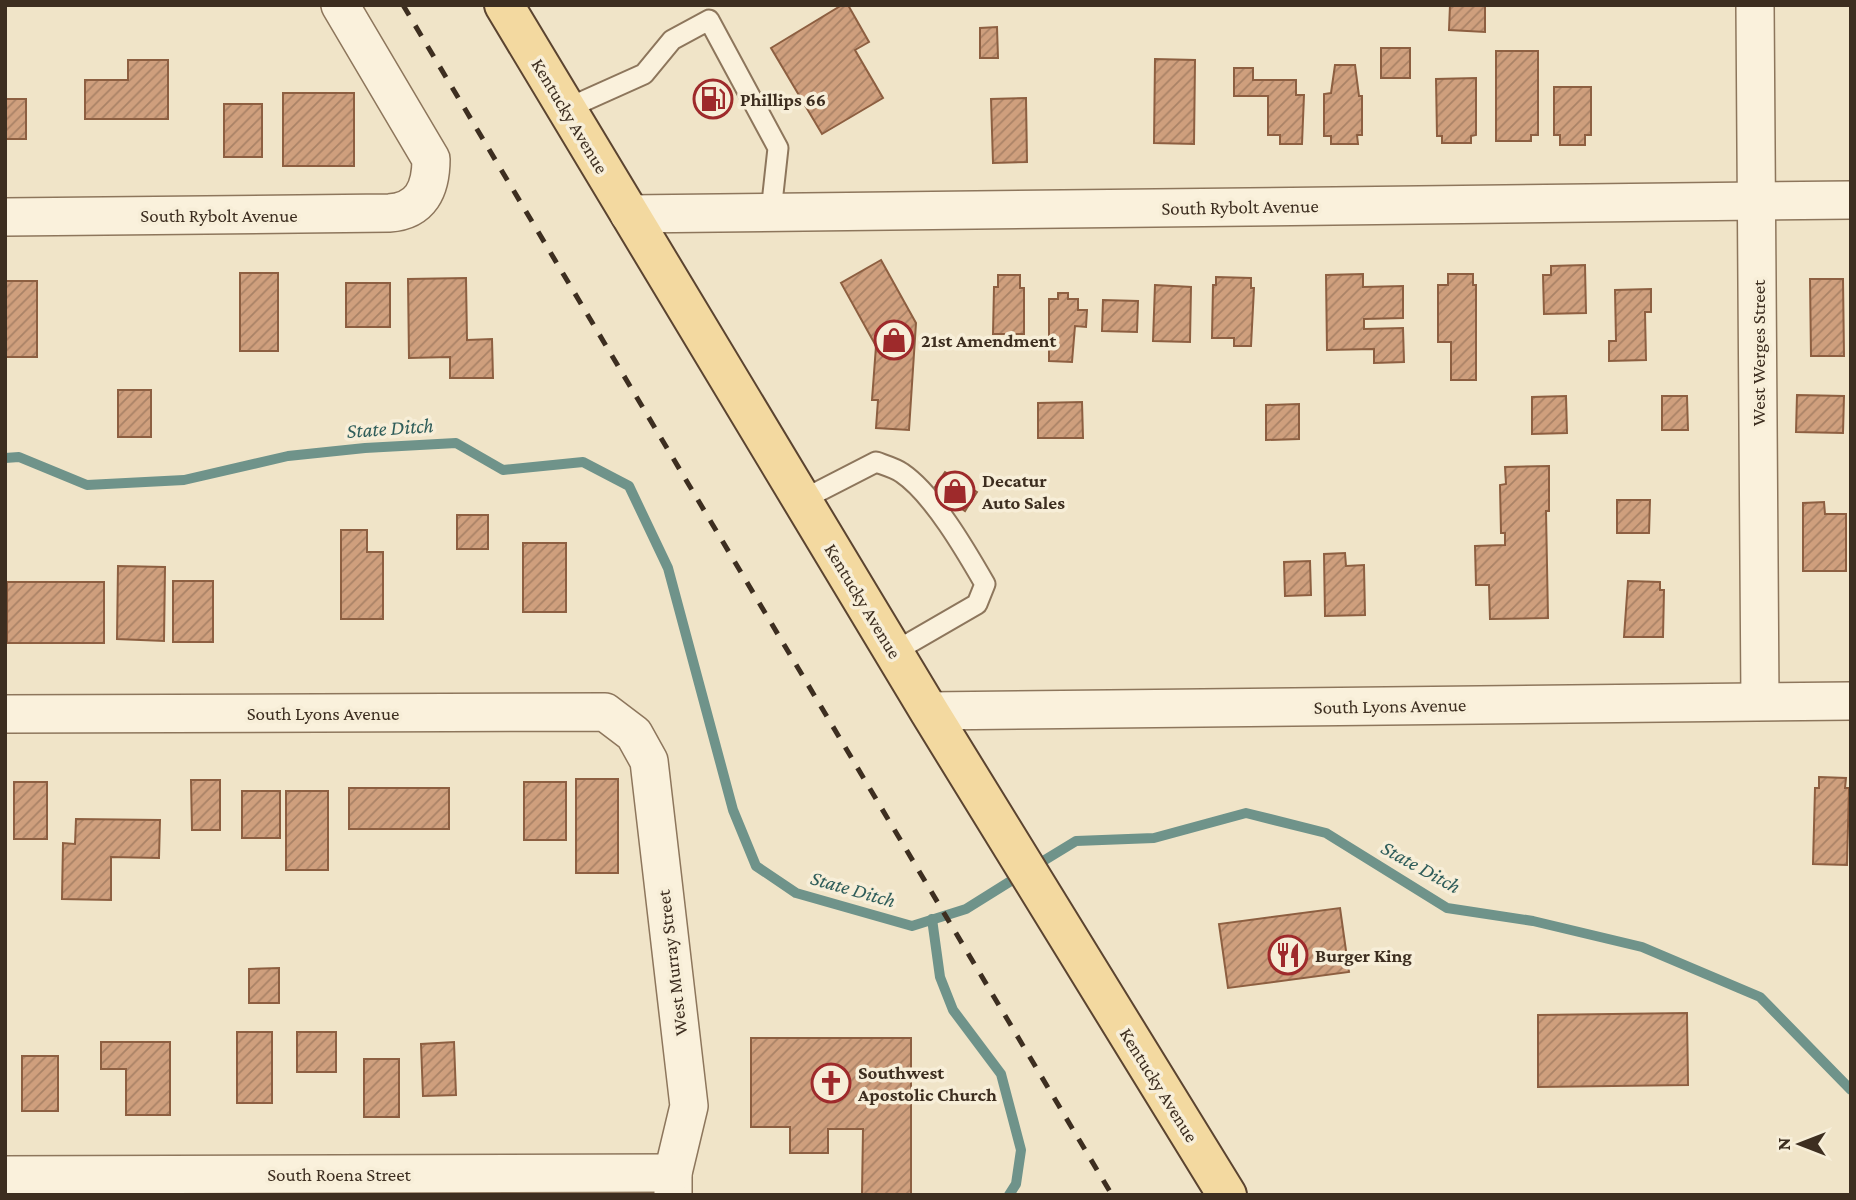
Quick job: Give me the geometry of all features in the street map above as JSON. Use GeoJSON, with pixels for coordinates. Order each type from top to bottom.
{"type":"FeatureCollection","features":[{"type":"Feature","properties":{"kind":"main road","name":"Kentucky Avenue"},"geometry":{"type":"LineString","coordinates":[[504,5],[929,712],[1227,1195]]}},
{"type":"Feature","properties":{"kind":"street","name":"South Rybolt Avenue"},"geometry":{"type":"LineString","coordinates":[[5,217],[388,214],[405,211],[426,193],[431,180],[431,159],[340,5]]}},
{"type":"Feature","properties":{"kind":"street","name":"West Werges Street"},"geometry":{"type":"LineString","coordinates":[[1755,5],[1760,701]]}},
{"type":"Feature","properties":{"kind":"street","name":"South Rybolt Avenue"},"geometry":{"type":"LineString","coordinates":[[629,214],[1851,200]]}},
{"type":"Feature","properties":{"kind":"street","name":"South Lyons Avenue"},"geometry":{"type":"LineString","coordinates":[[929,712],[1851,701]]}},
{"type":"Feature","properties":{"kind":"street","name":"South Lyons Avenue"},"geometry":{"type":"LineString","coordinates":[[5,714],[605,712],[634,734]]}},
{"type":"Feature","properties":{"kind":"street","name":"West Murray Street"},"geometry":{"type":"LineString","coordinates":[[634,734],[649,761],[689,1106],[673,1184]]}},
{"type":"Feature","properties":{"kind":"street","name":"South Roena Street"},"geometry":{"type":"LineString","coordinates":[[5,1175],[673,1184]]}},
{"type":"Feature","properties":{"kind":"lane"},"geometry":{"type":"LineString","coordinates":[[566,109],[644,74],[672,40],[709,20],[778,148],[771,212]]}},
{"type":"Feature","properties":{"kind":"lane"},"geometry":{"type":"LineString","coordinates":[[802,500],[876,463],[902,472],[932,505],[965,549],[985,584],[978,604],[894,652]]}},
{"type":"Feature","properties":{"kind":"building"},"geometry":{"type":"Polygon","coordinates":[[[842,5],[848,5],[869,42],[855,50],[883,98],[822,134],[771,48],[842,5]]]}},
{"type":"Feature","properties":{"kind":"building"},"geometry":{"type":"Polygon","coordinates":[[[1450,5],[1485,5],[1485,32],[1449,30],[1450,5]]]}},
{"type":"Feature","properties":{"kind":"building"},"geometry":{"type":"Polygon","coordinates":[[[997,27],[998,58],[980,58],[980,28],[997,27]]]}},
{"type":"Feature","properties":{"kind":"building"},"geometry":{"type":"Polygon","coordinates":[[[1381,48],[1410,48],[1410,78],[1381,78],[1381,48]]]}},
{"type":"Feature","properties":{"kind":"building"},"geometry":{"type":"Polygon","coordinates":[[[1496,51],[1538,51],[1538,135],[1531,135],[1531,141],[1496,141],[1496,51]]]}},
{"type":"Feature","properties":{"kind":"building"},"geometry":{"type":"Polygon","coordinates":[[[1155,59],[1195,60],[1194,144],[1154,143],[1155,59]]]}},
{"type":"Feature","properties":{"kind":"building"},"geometry":{"type":"Polygon","coordinates":[[[128,60],[168,60],[168,119],[85,119],[85,80],[128,80],[128,60]]]}},
{"type":"Feature","properties":{"kind":"building"},"geometry":{"type":"Polygon","coordinates":[[[1335,65],[1355,65],[1359,96],[1362,96],[1362,135],[1357,135],[1358,144],[1331,144],[1331,136],[1324,136],[1324,94],[1331,93],[1335,65]]]}},
{"type":"Feature","properties":{"kind":"building"},"geometry":{"type":"Polygon","coordinates":[[[1234,68],[1253,68],[1253,80],[1296,80],[1296,95],[1304,95],[1302,144],[1280,144],[1280,135],[1268,135],[1268,96],[1234,96],[1234,68]]]}},
{"type":"Feature","properties":{"kind":"building"},"geometry":{"type":"Polygon","coordinates":[[[1476,78],[1476,135],[1471,136],[1471,143],[1442,143],[1442,136],[1437,136],[1436,79],[1476,78]]]}},
{"type":"Feature","properties":{"kind":"building"},"geometry":{"type":"Polygon","coordinates":[[[1554,87],[1591,87],[1591,135],[1585,135],[1585,145],[1560,145],[1560,135],[1554,135],[1554,87]]]}},
{"type":"Feature","properties":{"kind":"building"},"geometry":{"type":"Polygon","coordinates":[[[283,93],[354,93],[354,166],[283,166],[283,93]]]}},
{"type":"Feature","properties":{"kind":"building"},"geometry":{"type":"Polygon","coordinates":[[[1026,98],[1027,162],[993,163],[991,99],[1026,98]]]}},
{"type":"Feature","properties":{"kind":"building"},"geometry":{"type":"Polygon","coordinates":[[[5,99],[26,99],[26,139],[5,139],[5,99]]]}},
{"type":"Feature","properties":{"kind":"building"},"geometry":{"type":"Polygon","coordinates":[[[224,104],[262,104],[262,157],[224,157],[224,104]]]}},
{"type":"Feature","properties":{"kind":"building","name":"21st Amendment"},"geometry":{"type":"Polygon","coordinates":[[[881,260],[916,323],[909,430],[876,428],[878,400],[872,400],[876,346],[841,283],[881,260]]]}},
{"type":"Feature","properties":{"kind":"building"},"geometry":{"type":"Polygon","coordinates":[[[1585,265],[1586,313],[1544,314],[1543,275],[1551,275],[1551,266],[1585,265]]]}},
{"type":"Feature","properties":{"kind":"building"},"geometry":{"type":"Polygon","coordinates":[[[240,273],[278,273],[278,351],[240,351],[240,273]]]}},
{"type":"Feature","properties":{"kind":"building"},"geometry":{"type":"Polygon","coordinates":[[[1363,274],[1363,287],[1403,286],[1403,318],[1364,319],[1364,329],[1403,328],[1404,362],[1374,363],[1374,349],[1327,350],[1326,275],[1363,274]]]}},
{"type":"Feature","properties":{"kind":"building"},"geometry":{"type":"Polygon","coordinates":[[[1448,274],[1473,274],[1473,285],[1476,285],[1476,380],[1451,380],[1451,342],[1438,342],[1438,285],[1448,285],[1448,274]]]}},
{"type":"Feature","properties":{"kind":"building"},"geometry":{"type":"Polygon","coordinates":[[[998,275],[1020,275],[1020,288],[1024,288],[1024,334],[993,334],[994,287],[998,287],[998,275]]]}},
{"type":"Feature","properties":{"kind":"building"},"geometry":{"type":"Polygon","coordinates":[[[1216,277],[1251,278],[1251,288],[1254,288],[1251,346],[1234,346],[1234,338],[1212,338],[1213,285],[1216,285],[1216,277]]]}},
{"type":"Feature","properties":{"kind":"building"},"geometry":{"type":"Polygon","coordinates":[[[466,278],[467,340],[492,339],[493,378],[450,378],[450,357],[409,358],[408,279],[466,278]]]}},
{"type":"Feature","properties":{"kind":"building"},"geometry":{"type":"Polygon","coordinates":[[[1810,279],[1843,279],[1844,356],[1811,356],[1810,279]]]}},
{"type":"Feature","properties":{"kind":"building"},"geometry":{"type":"Polygon","coordinates":[[[5,281],[37,281],[37,357],[5,357],[5,281]]]}},
{"type":"Feature","properties":{"kind":"building"},"geometry":{"type":"Polygon","coordinates":[[[346,283],[390,283],[390,327],[346,327],[346,283]]]}},
{"type":"Feature","properties":{"kind":"building"},"geometry":{"type":"Polygon","coordinates":[[[1155,285],[1191,287],[1190,342],[1153,341],[1155,285]]]}},
{"type":"Feature","properties":{"kind":"building"},"geometry":{"type":"Polygon","coordinates":[[[1651,289],[1651,312],[1645,312],[1646,360],[1609,361],[1609,341],[1616,341],[1615,290],[1651,289]]]}},
{"type":"Feature","properties":{"kind":"building"},"geometry":{"type":"Polygon","coordinates":[[[1058,293],[1068,293],[1068,299],[1078,299],[1078,310],[1087,310],[1086,327],[1075,326],[1072,362],[1049,361],[1049,299],[1058,299],[1058,293]]]}},
{"type":"Feature","properties":{"kind":"building"},"geometry":{"type":"Polygon","coordinates":[[[1103,300],[1138,301],[1137,332],[1102,331],[1103,300]]]}},
{"type":"Feature","properties":{"kind":"building"},"geometry":{"type":"Polygon","coordinates":[[[118,390],[151,390],[151,437],[118,437],[118,390]]]}},
{"type":"Feature","properties":{"kind":"building"},"geometry":{"type":"Polygon","coordinates":[[[1797,395],[1844,396],[1843,433],[1796,432],[1797,395]]]}},
{"type":"Feature","properties":{"kind":"building"},"geometry":{"type":"Polygon","coordinates":[[[1566,396],[1567,433],[1532,434],[1532,397],[1566,396]]]}},
{"type":"Feature","properties":{"kind":"building"},"geometry":{"type":"Polygon","coordinates":[[[1662,396],[1687,396],[1688,430],[1662,430],[1662,396]]]}},
{"type":"Feature","properties":{"kind":"building"},"geometry":{"type":"Polygon","coordinates":[[[1082,402],[1083,438],[1038,438],[1038,403],[1082,402]]]}},
{"type":"Feature","properties":{"kind":"building"},"geometry":{"type":"Polygon","coordinates":[[[1299,404],[1299,439],[1266,440],[1266,405],[1299,404]]]}},
{"type":"Feature","properties":{"kind":"building"},"geometry":{"type":"Polygon","coordinates":[[[1549,466],[1549,511],[1546,511],[1548,618],[1490,619],[1489,585],[1476,585],[1475,546],[1505,545],[1505,533],[1501,533],[1500,485],[1506,484],[1505,467],[1549,466]]]}},
{"type":"Feature","properties":{"kind":"building","name":"Decatur Auto Sales"},"geometry":{"type":"Polygon","coordinates":[[[945,472],[977,492],[965,511],[933,490],[945,472]]]}},
{"type":"Feature","properties":{"kind":"building"},"geometry":{"type":"Polygon","coordinates":[[[1617,500],[1650,500],[1649,533],[1617,533],[1617,500]]]}},
{"type":"Feature","properties":{"kind":"building"},"geometry":{"type":"Polygon","coordinates":[[[1824,502],[1825,514],[1846,514],[1846,571],[1803,571],[1803,503],[1824,502]]]}},
{"type":"Feature","properties":{"kind":"building"},"geometry":{"type":"Polygon","coordinates":[[[457,515],[488,515],[488,549],[457,549],[457,515]]]}},
{"type":"Feature","properties":{"kind":"building"},"geometry":{"type":"Polygon","coordinates":[[[341,530],[367,530],[367,552],[383,552],[383,619],[341,619],[341,530]]]}},
{"type":"Feature","properties":{"kind":"building"},"geometry":{"type":"Polygon","coordinates":[[[523,543],[566,543],[566,612],[523,612],[523,543]]]}},
{"type":"Feature","properties":{"kind":"building"},"geometry":{"type":"Polygon","coordinates":[[[1345,553],[1346,566],[1364,565],[1365,615],[1325,616],[1324,554],[1345,553]]]}},
{"type":"Feature","properties":{"kind":"building"},"geometry":{"type":"Polygon","coordinates":[[[1310,561],[1311,595],[1285,596],[1284,562],[1310,561]]]}},
{"type":"Feature","properties":{"kind":"building"},"geometry":{"type":"Polygon","coordinates":[[[118,566],[165,567],[164,641],[117,639],[118,566]]]}},
{"type":"Feature","properties":{"kind":"building"},"geometry":{"type":"Polygon","coordinates":[[[173,581],[213,581],[213,642],[173,642],[173,581]]]}},
{"type":"Feature","properties":{"kind":"building"},"geometry":{"type":"Polygon","coordinates":[[[1628,581],[1660,582],[1660,590],[1664,590],[1663,637],[1624,637],[1628,581]]]}},
{"type":"Feature","properties":{"kind":"building"},"geometry":{"type":"Polygon","coordinates":[[[7,582],[104,582],[104,643],[7,643],[7,582]]]}},
{"type":"Feature","properties":{"kind":"building"},"geometry":{"type":"Polygon","coordinates":[[[1819,777],[1846,778],[1845,788],[1849,788],[1847,865],[1813,864],[1815,788],[1819,788],[1819,777]]]}},
{"type":"Feature","properties":{"kind":"building"},"geometry":{"type":"Polygon","coordinates":[[[576,779],[618,779],[618,873],[576,873],[576,779]]]}},
{"type":"Feature","properties":{"kind":"building"},"geometry":{"type":"Polygon","coordinates":[[[191,780],[220,780],[220,830],[192,830],[191,780]]]}},
{"type":"Feature","properties":{"kind":"building"},"geometry":{"type":"Polygon","coordinates":[[[14,782],[47,782],[47,839],[14,839],[14,782]]]}},
{"type":"Feature","properties":{"kind":"building"},"geometry":{"type":"Polygon","coordinates":[[[524,782],[566,782],[566,840],[524,840],[524,782]]]}},
{"type":"Feature","properties":{"kind":"building"},"geometry":{"type":"Polygon","coordinates":[[[349,788],[449,788],[449,829],[349,829],[349,788]]]}},
{"type":"Feature","properties":{"kind":"building"},"geometry":{"type":"Polygon","coordinates":[[[242,791],[280,791],[280,838],[242,838],[242,791]]]}},
{"type":"Feature","properties":{"kind":"building"},"geometry":{"type":"Polygon","coordinates":[[[286,791],[328,791],[328,870],[286,870],[286,791]]]}},
{"type":"Feature","properties":{"kind":"building"},"geometry":{"type":"Polygon","coordinates":[[[76,819],[160,820],[159,858],[111,857],[111,900],[62,899],[63,843],[75,844],[76,819]]]}},
{"type":"Feature","properties":{"kind":"building"},"geometry":{"type":"Polygon","coordinates":[[[1340,908],[1349,972],[1228,988],[1219,924],[1340,908]]]}},
{"type":"Feature","properties":{"kind":"building"},"geometry":{"type":"Polygon","coordinates":[[[279,968],[279,1003],[249,1003],[249,969],[279,968]]]}},
{"type":"Feature","properties":{"kind":"building"},"geometry":{"type":"Polygon","coordinates":[[[1687,1013],[1688,1085],[1538,1087],[1538,1015],[1687,1013]]]}},
{"type":"Feature","properties":{"kind":"building"},"geometry":{"type":"Polygon","coordinates":[[[237,1032],[272,1032],[272,1103],[237,1103],[237,1032]]]}},
{"type":"Feature","properties":{"kind":"building"},"geometry":{"type":"Polygon","coordinates":[[[297,1032],[336,1032],[336,1072],[297,1072],[297,1032]]]}},
{"type":"Feature","properties":{"kind":"building","name":"Southwest Apostolic Church"},"geometry":{"type":"Polygon","coordinates":[[[751,1038],[911,1038],[911,1195],[862,1195],[863,1129],[828,1129],[828,1153],[790,1153],[790,1127],[751,1127],[751,1038]]]}},
{"type":"Feature","properties":{"kind":"building"},"geometry":{"type":"Polygon","coordinates":[[[101,1042],[170,1042],[170,1115],[126,1115],[126,1069],[101,1069],[101,1042]]]}},
{"type":"Feature","properties":{"kind":"building"},"geometry":{"type":"Polygon","coordinates":[[[454,1042],[456,1095],[423,1096],[421,1044],[454,1042]]]}},
{"type":"Feature","properties":{"kind":"building"},"geometry":{"type":"Polygon","coordinates":[[[22,1056],[58,1056],[58,1111],[22,1111],[22,1056]]]}},
{"type":"Feature","properties":{"kind":"building"},"geometry":{"type":"Polygon","coordinates":[[[364,1059],[399,1059],[399,1117],[364,1117],[364,1059]]]}},
{"type":"Feature","properties":{"kind":"waterway","name":"State Ditch"},"geometry":{"type":"LineString","coordinates":[[5,458],[19,457],[87,485],[184,480],[288,456],[456,443],[503,470],[583,462],[629,486],[668,568],[733,810],[756,866],[796,893],[912,926],[966,909],[1022,874]]}},
{"type":"Feature","properties":{"kind":"waterway","name":"State Ditch"},"geometry":{"type":"LineString","coordinates":[[1035,866],[1076,841],[1154,838],[1246,813],[1326,833],[1447,908],[1533,921],[1642,947],[1760,997],[1851,1090]]}},
{"type":"Feature","properties":{"kind":"waterway"},"geometry":{"type":"LineString","coordinates":[[932,919],[940,977],[953,1010],[1001,1074],[1021,1150],[1016,1184],[1009,1195]]}},
{"type":"Feature","properties":{"kind":"railway"},"geometry":{"type":"LineString","coordinates":[[403,5],[1112,1195]]}},
{"type":"Feature","properties":{"kind":"place","name":"Phillips 66"},"geometry":{"type":"Point","coordinates":[713,99]}},
{"type":"Feature","properties":{"kind":"place","name":"21st Amendment"},"geometry":{"type":"Point","coordinates":[894,340]}},
{"type":"Feature","properties":{"kind":"place","name":"Decatur Auto Sales"},"geometry":{"type":"Point","coordinates":[955,491]}},
{"type":"Feature","properties":{"kind":"place","name":"Burger King"},"geometry":{"type":"Point","coordinates":[1288,955]}},
{"type":"Feature","properties":{"kind":"place","name":"Southwest Apostolic Church"},"geometry":{"type":"Point","coordinates":[831,1083]}}]}
